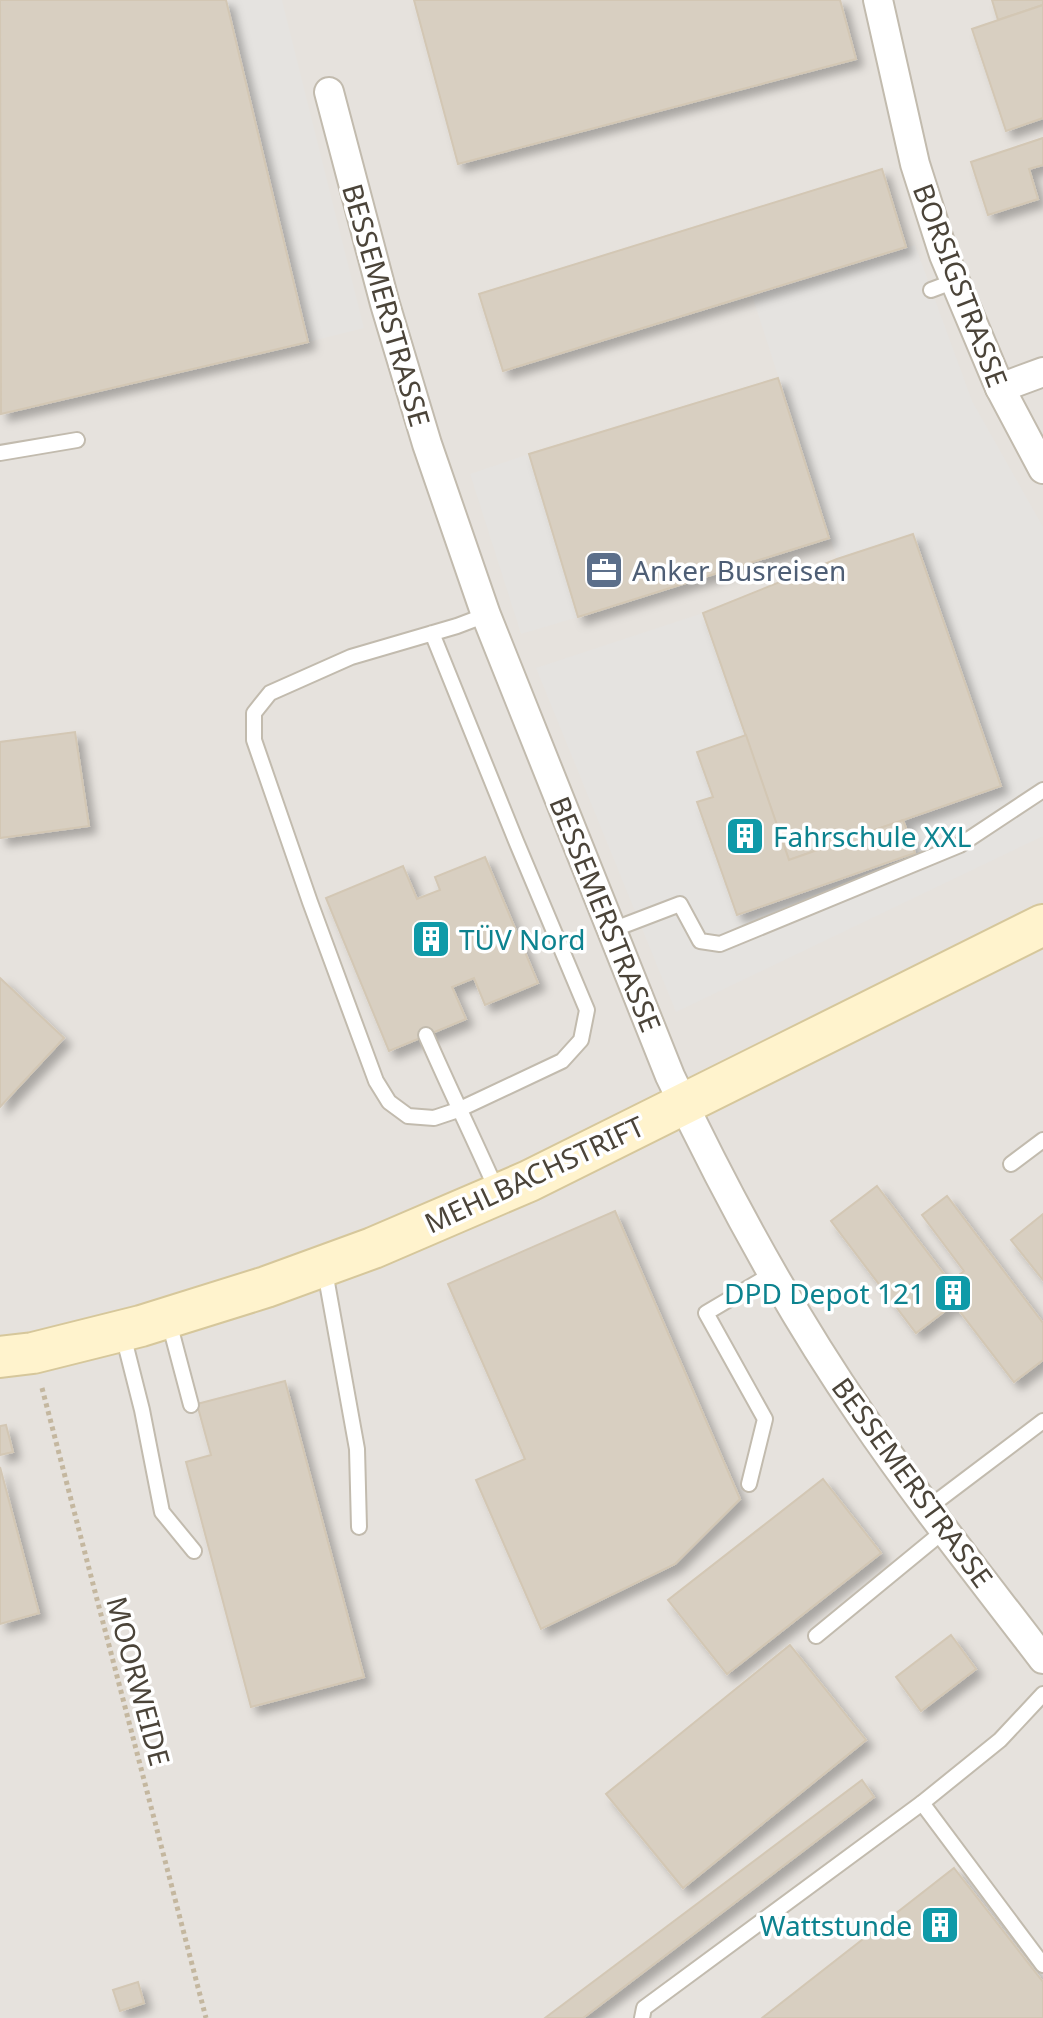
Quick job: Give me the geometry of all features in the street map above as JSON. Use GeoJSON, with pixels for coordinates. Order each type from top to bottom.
{"type":"FeatureCollection","features":[{"type":"Feature","properties":{"kind":"street","name":"BORSIGSTRASSE"},"geometry":{"type":"LineString","coordinates":[[878,0],[915,164],[944,255],[943,286],[1043,469]]}},
{"type":"Feature","properties":{"kind":"street","name":"BESSEMERSTRASSE"},"geometry":{"type":"LineString","coordinates":[[329,92],[385,304],[427,444],[486,615],[670,1076],[772,1274],[860,1414],[1043,1659]]}},
{"type":"Feature","properties":{"kind":"street"},"geometry":{"type":"LineString","coordinates":[[1000,388],[1043,372]]}},
{"type":"Feature","properties":{"kind":"street","name":"MEHLBACHSTRIFT"},"geometry":{"type":"LineString","coordinates":[[16,1355],[122,1331],[266,1287],[373,1248],[529,1181],[1043,925]]}},
{"type":"Feature","properties":{"kind":"lane"},"geometry":{"type":"LineString","coordinates":[[0,453],[77,440]]}},
{"type":"Feature","properties":{"kind":"lane"},"geometry":{"type":"LineString","coordinates":[[432,633],[587,1010],[581,1040],[562,1061],[458,1110],[434,1118],[408,1116],[389,1102],[376,1081],[254,740],[254,713],[270,693],[351,657],[486,615]]}},
{"type":"Feature","properties":{"kind":"lane"},"geometry":{"type":"LineString","coordinates":[[612,930],[680,904],[700,941],[720,944],[960,845],[1043,790]]}},
{"type":"Feature","properties":{"kind":"lane"},"geometry":{"type":"LineString","coordinates":[[426,1035],[499,1194]]}},
{"type":"Feature","properties":{"kind":"lane"},"geometry":{"type":"LineString","coordinates":[[1011,1164],[1043,1140]]}},
{"type":"Feature","properties":{"kind":"lane"},"geometry":{"type":"LineString","coordinates":[[324,1266],[357,1449],[359,1527]]}},
{"type":"Feature","properties":{"kind":"lane"},"geometry":{"type":"LineString","coordinates":[[749,1484],[765,1419],[706,1313],[772,1274]]}},
{"type":"Feature","properties":{"kind":"lane"},"geometry":{"type":"LineString","coordinates":[[168,1317],[191,1405]]}},
{"type":"Feature","properties":{"kind":"lane"},"geometry":{"type":"LineString","coordinates":[[122,1331],[142,1410],[162,1512],[194,1551]]}},
{"type":"Feature","properties":{"kind":"lane"},"geometry":{"type":"LineString","coordinates":[[816,1636],[936,1519],[1043,1421]]}},
{"type":"Feature","properties":{"kind":"lane"},"geometry":{"type":"LineString","coordinates":[[642,2018],[644,2008],[922,1803],[1000,1740],[1043,1694]]}},
{"type":"Feature","properties":{"kind":"lane"},"geometry":{"type":"LineString","coordinates":[[922,1803],[1043,1965]]}},
{"type":"Feature","properties":{"kind":"path","name":"MOORWEIDE"},"geometry":{"type":"LineString","coordinates":[[16,1355],[206,2018]]}},
{"type":"Feature","properties":{"kind":"shaded area"},"geometry":{"type":"Polygon","coordinates":[[[0,0],[1043,0],[1043,2018],[0,2018],[0,0]]]}},
{"type":"Feature","properties":{"kind":"shaded area"},"geometry":{"type":"Polygon","coordinates":[[[226,0],[282,0],[364,328],[308,342],[226,0]]]}},
{"type":"Feature","properties":{"kind":"shaded area"},"geometry":{"type":"Polygon","coordinates":[[[915,245],[972,401],[1043,527],[1043,836],[676,1012],[536,668],[703,613],[746,735],[697,752],[713,797],[697,803],[737,915],[914,853],[903,820],[1000,786],[914,534],[837,559],[752,295],[915,245]]]}},
{"type":"Feature","properties":{"kind":"shaded area"},"geometry":{"type":"Polygon","coordinates":[[[529,454],[578,617],[521,634],[470,474],[529,454]]]}},
{"type":"Feature","properties":{"kind":"building"},"geometry":{"type":"Polygon","coordinates":[[[0,0],[226,0],[308,342],[1,414],[0,0]]]}},
{"type":"Feature","properties":{"kind":"building"},"geometry":{"type":"Polygon","coordinates":[[[414,0],[840,0],[856,59],[458,164],[414,0]]]}},
{"type":"Feature","properties":{"kind":"building"},"geometry":{"type":"Polygon","coordinates":[[[992,0],[1043,0],[1043,5],[998,20],[992,0]]]}},
{"type":"Feature","properties":{"kind":"building"},"geometry":{"type":"Polygon","coordinates":[[[1043,5],[1043,118],[1006,131],[972,29],[1043,5]]]}},
{"type":"Feature","properties":{"kind":"building"},"geometry":{"type":"Polygon","coordinates":[[[1043,138],[1043,165],[1029,169],[1038,199],[988,215],[971,162],[1043,138]]]}},
{"type":"Feature","properties":{"kind":"building"},"geometry":{"type":"Polygon","coordinates":[[[882,169],[906,247],[503,371],[479,294],[882,169]]]}},
{"type":"Feature","properties":{"kind":"building"},"geometry":{"type":"Polygon","coordinates":[[[778,378],[829,538],[578,617],[529,454],[778,378]]]}},
{"type":"Feature","properties":{"kind":"building"},"geometry":{"type":"Polygon","coordinates":[[[913,534],[1001,786],[789,860],[703,613],[837,559],[913,534]]]}},
{"type":"Feature","properties":{"kind":"building"},"geometry":{"type":"Polygon","coordinates":[[[75,732],[89,826],[0,838],[0,742],[75,732]]]}},
{"type":"Feature","properties":{"kind":"building","name":"Fahrschule XXL"},"geometry":{"type":"Polygon","coordinates":[[[746,735],[789,860],[903,820],[915,853],[737,915],[697,802],[713,797],[697,752],[746,735]]]}},
{"type":"Feature","properties":{"kind":"building","name":"TÜV Nord"},"geometry":{"type":"Polygon","coordinates":[[[485,857],[538,983],[485,1005],[474,978],[452,987],[466,1019],[389,1051],[326,898],[403,866],[417,899],[440,890],[435,877],[485,857]]]}},
{"type":"Feature","properties":{"kind":"building"},"geometry":{"type":"Polygon","coordinates":[[[0,978],[64,1038],[0,1107],[0,978]]]}},
{"type":"Feature","properties":{"kind":"building","name":"DPD Depot 121"},"geometry":{"type":"Polygon","coordinates":[[[877,1186],[950,1282],[964,1271],[922,1215],[947,1196],[1043,1323],[1043,1360],[1014,1382],[954,1304],[916,1333],[831,1221],[877,1186]]]}},
{"type":"Feature","properties":{"kind":"building"},"geometry":{"type":"Polygon","coordinates":[[[615,1211],[740,1499],[675,1564],[541,1629],[476,1480],[525,1459],[448,1284],[615,1211]]]}},
{"type":"Feature","properties":{"kind":"building"},"geometry":{"type":"Polygon","coordinates":[[[1043,1214],[1043,1280],[1011,1240],[1043,1214]]]}},
{"type":"Feature","properties":{"kind":"building"},"geometry":{"type":"Polygon","coordinates":[[[285,1381],[364,1677],[251,1707],[186,1462],[211,1455],[197,1404],[285,1381]]]}},
{"type":"Feature","properties":{"kind":"building"},"geometry":{"type":"Polygon","coordinates":[[[6,1425],[13,1452],[0,1455],[0,1426],[6,1425]]]}},
{"type":"Feature","properties":{"kind":"building"},"geometry":{"type":"Polygon","coordinates":[[[0,1467],[39,1613],[0,1624],[0,1467]]]}},
{"type":"Feature","properties":{"kind":"building"},"geometry":{"type":"Polygon","coordinates":[[[823,1479],[881,1553],[727,1674],[668,1600],[823,1479]]]}},
{"type":"Feature","properties":{"kind":"building"},"geometry":{"type":"Polygon","coordinates":[[[951,1635],[976,1669],[921,1711],[896,1677],[951,1635]]]}},
{"type":"Feature","properties":{"kind":"building"},"geometry":{"type":"Polygon","coordinates":[[[790,1645],[866,1740],[683,1888],[606,1794],[790,1645]]]}},
{"type":"Feature","properties":{"kind":"building"},"geometry":{"type":"Polygon","coordinates":[[[862,1780],[874,1797],[583,2018],[545,2018],[862,1780]]]}},
{"type":"Feature","properties":{"kind":"building","name":"Wattstunde"},"geometry":{"type":"Polygon","coordinates":[[[954,1868],[1043,1982],[1043,2018],[762,2018],[954,1868]]]}},
{"type":"Feature","properties":{"kind":"building"},"geometry":{"type":"Polygon","coordinates":[[[138,1982],[144,2003],[120,2011],[113,1990],[138,1982]]]}},
{"type":"Feature","properties":{"kind":"place","name":"Anker Busreisen"},"geometry":{"type":"Point","coordinates":[604,570]}},
{"type":"Feature","properties":{"kind":"place","name":"Fahrschule XXL"},"geometry":{"type":"Point","coordinates":[745,836]}},
{"type":"Feature","properties":{"kind":"place","name":"TÜV Nord"},"geometry":{"type":"Point","coordinates":[431,939]}},
{"type":"Feature","properties":{"kind":"place","name":"DPD Depot 121"},"geometry":{"type":"Point","coordinates":[953,1293]}},
{"type":"Feature","properties":{"kind":"place","name":"Wattstunde"},"geometry":{"type":"Point","coordinates":[940,1925]}}]}
